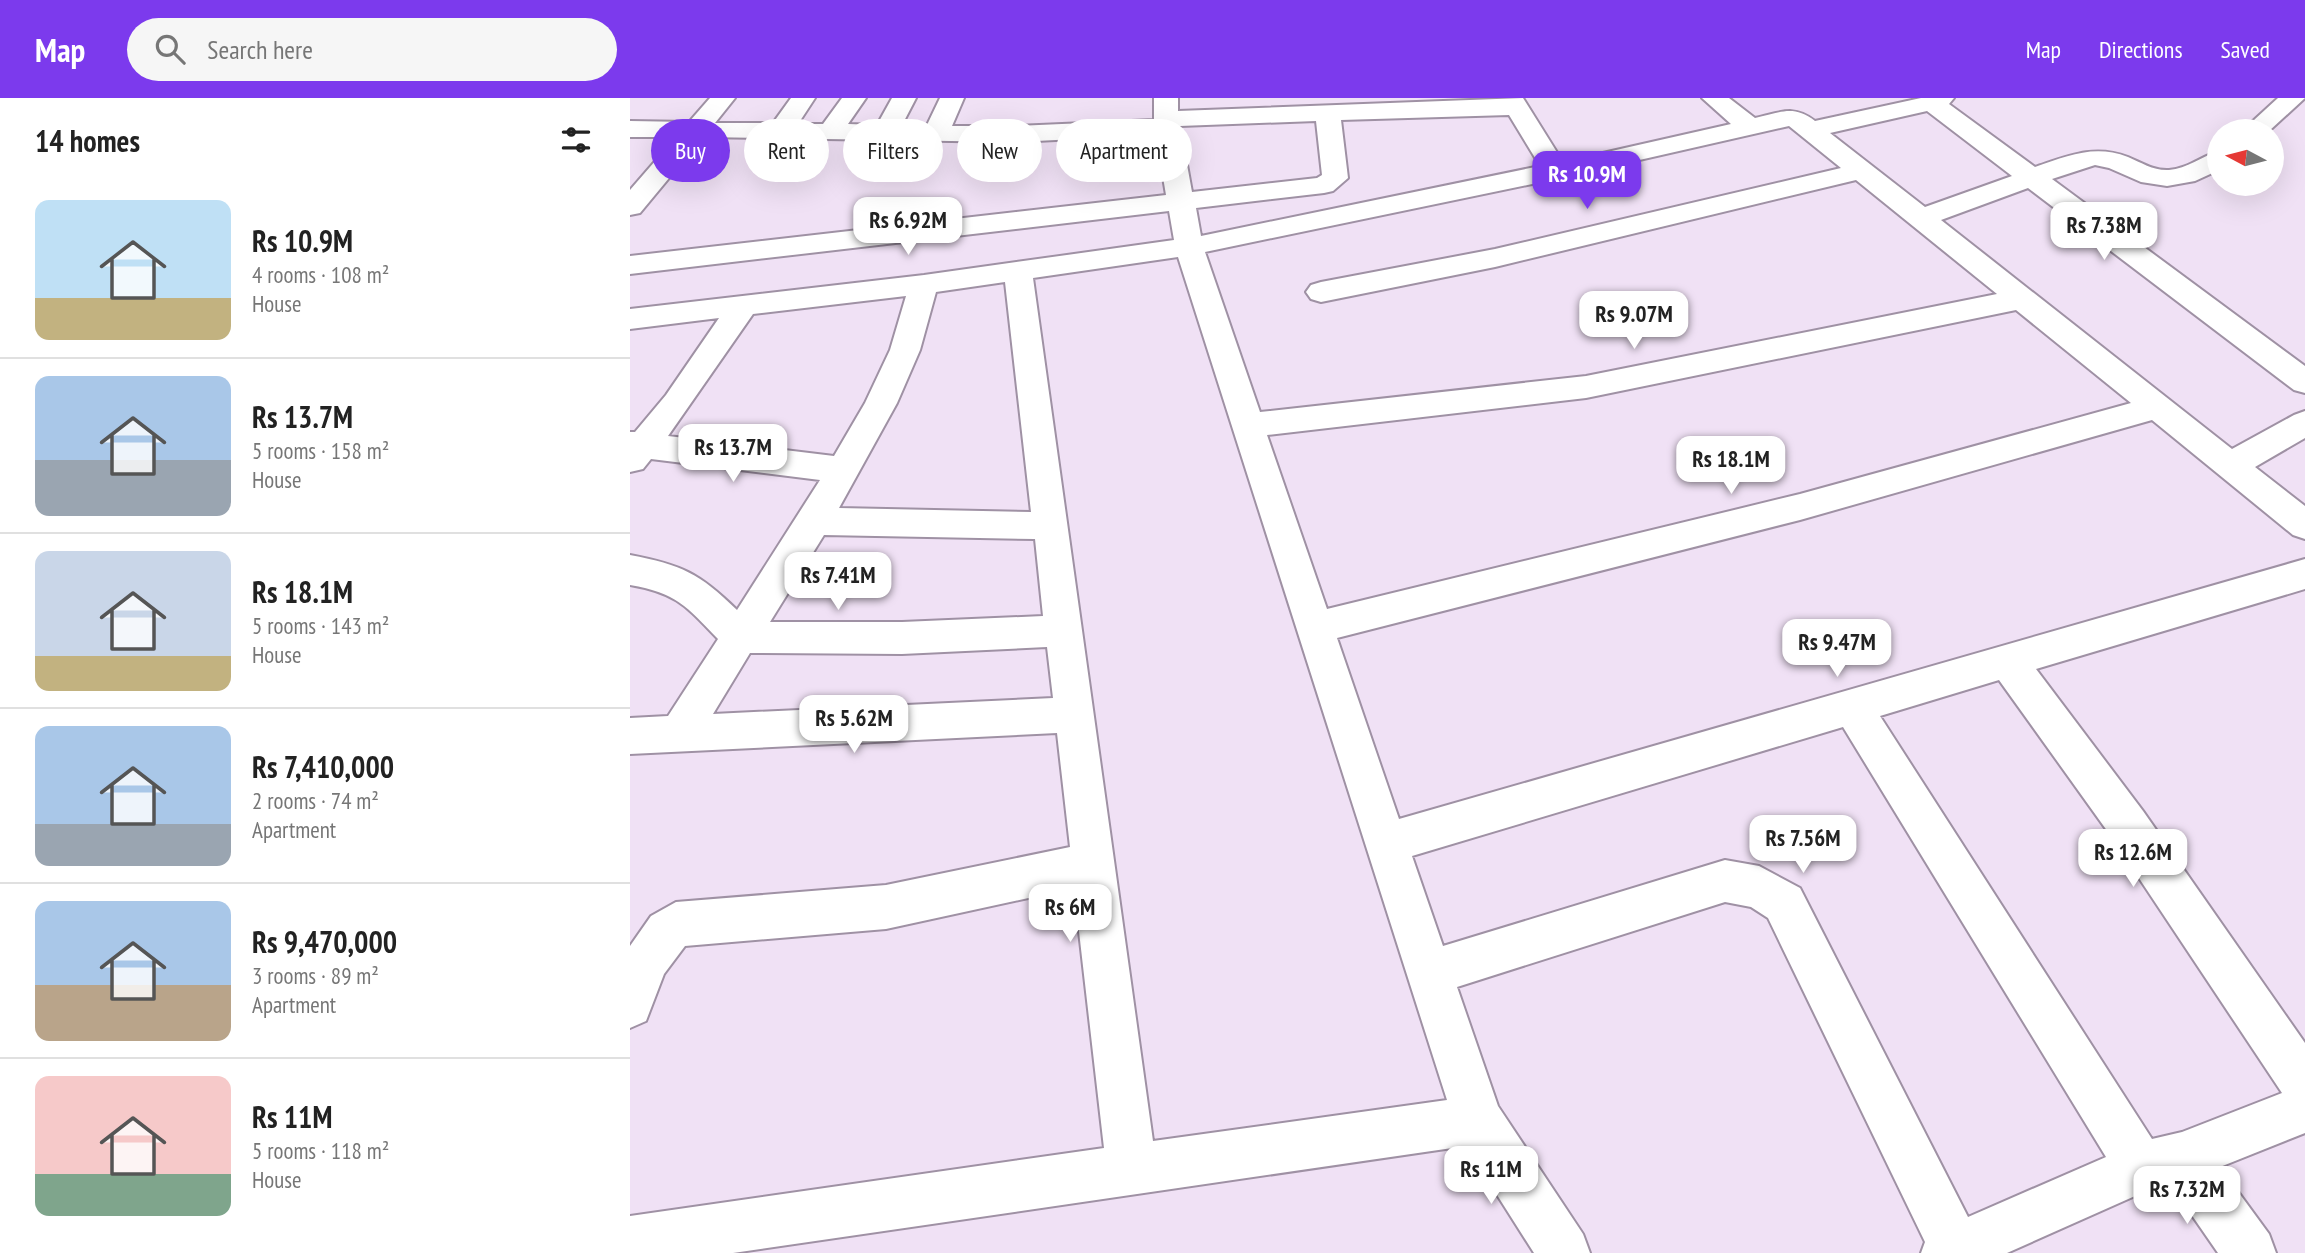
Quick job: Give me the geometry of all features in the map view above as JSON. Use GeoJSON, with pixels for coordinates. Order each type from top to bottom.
{"type":"FeatureCollection","features":[{"type":"Feature","properties":{"kind":"street"},"geometry":{"type":"LineString","coordinates":[[705,119],[723,98]]}},
{"type":"Feature","properties":{"kind":"street"},"geometry":{"type":"LineString","coordinates":[[788,119],[803,98]]}},
{"type":"Feature","properties":{"kind":"street"},"geometry":{"type":"LineString","coordinates":[[830,132],[854,98]]}},
{"type":"Feature","properties":{"kind":"street"},"geometry":{"type":"LineString","coordinates":[[893,119],[904,98]]}},
{"type":"Feature","properties":{"kind":"street"},"geometry":{"type":"LineString","coordinates":[[942,119],[952,98]]}},
{"type":"Feature","properties":{"kind":"street"},"geometry":{"type":"LineString","coordinates":[[1714,98],[1750,127]]}},
{"type":"Feature","properties":{"kind":"street"},"geometry":{"type":"LineString","coordinates":[[2268,119],[2293,98]]}},
{"type":"Feature","properties":{"kind":"street"},"geometry":{"type":"LineString","coordinates":[[1810,130],[1937,101],[2030,176],[2305,382]]}},
{"type":"Feature","properties":{"kind":"street"},"geometry":{"type":"LineString","coordinates":[[943,133],[1014,134],[1166,115],[1328,113],[1513,102],[1556,171]]}},
{"type":"Feature","properties":{"kind":"street"},"geometry":{"type":"LineString","coordinates":[[630,265],[1332,182],[1335,178],[1328,113]]}},
{"type":"Feature","properties":{"kind":"street"},"geometry":{"type":"LineString","coordinates":[[1166,115],[1189,247],[1478,1120],[1564,1253]]}},
{"type":"Feature","properties":{"kind":"street"},"geometry":{"type":"LineString","coordinates":[[630,318],[925,284],[1189,247],[1556,171],[1794,117],[2305,525]]}},
{"type":"Feature","properties":{"kind":"street"},"geometry":{"type":"LineString","coordinates":[[630,129],[651,129]]}},
{"type":"Feature","properties":{"kind":"street"},"geometry":{"type":"LineString","coordinates":[[830,132],[843,132]]}},
{"type":"Feature","properties":{"kind":"street"},"geometry":{"type":"LineString","coordinates":[[1921,218],[2030,176],[2096,157],[2115,160],[2159,178],[2184,175],[2207,164]]}},
{"type":"Feature","properties":{"kind":"street"},"geometry":{"type":"LineString","coordinates":[[1321,292],[1494,258],[1862,171]]}},
{"type":"Feature","properties":{"kind":"street"},"geometry":{"type":"LineString","coordinates":[[630,207],[651,182]]}},
{"type":"Feature","properties":{"kind":"street"},"geometry":{"type":"LineString","coordinates":[[1018,270],[1132,1169]]}},
{"type":"Feature","properties":{"kind":"street"},"geometry":{"type":"LineString","coordinates":[[679,733],[814,521],[881,403],[905,350],[925,284]]}},
{"type":"Feature","properties":{"kind":"street"},"geometry":{"type":"LineString","coordinates":[[1248,425],[1586,387],[2023,299]]}},
{"type":"Feature","properties":{"kind":"street"},"geometry":{"type":"LineString","coordinates":[[635,451],[743,306]]}},
{"type":"Feature","properties":{"kind":"street"},"geometry":{"type":"LineString","coordinates":[[1315,628],[1800,507],[2159,407]]}},
{"type":"Feature","properties":{"kind":"street"},"geometry":{"type":"LineString","coordinates":[[2231,465],[2305,424]]}},
{"type":"Feature","properties":{"kind":"street"},"geometry":{"type":"LineString","coordinates":[[635,451],[843,470]]}},
{"type":"Feature","properties":{"kind":"street"},"geometry":{"type":"LineString","coordinates":[[814,521],[1050,526]]}},
{"type":"Feature","properties":{"kind":"street"},"geometry":{"type":"LineString","coordinates":[[630,570],[669,578],[698,595],[741,637],[828,641],[924,639],[1064,630]]}},
{"type":"Feature","properties":{"kind":"street"},"geometry":{"type":"LineString","coordinates":[[1387,843],[2305,574]]}},
{"type":"Feature","properties":{"kind":"street"},"geometry":{"type":"LineString","coordinates":[[2007,661],[2128,825],[2305,1085]]}},
{"type":"Feature","properties":{"kind":"street"},"geometry":{"type":"LineString","coordinates":[[1852,706],[2162,1162],[2250,1253]]}},
{"type":"Feature","properties":{"kind":"street"},"geometry":{"type":"LineString","coordinates":[[630,736],[1074,715]]}},
{"type":"Feature","properties":{"kind":"street"},"geometry":{"type":"LineString","coordinates":[[630,1005],[649,953],[660,935],[676,924],[886,907],[1093,863]]}},
{"type":"Feature","properties":{"kind":"street"},"geometry":{"type":"LineString","coordinates":[[1430,974],[1725,881],[1759,887],[1784,903],[1952,1252],[2162,1162],[2305,1108]]}},
{"type":"Feature","properties":{"kind":"street"},"geometry":{"type":"LineString","coordinates":[[630,1242],[1478,1120]]}}]}
